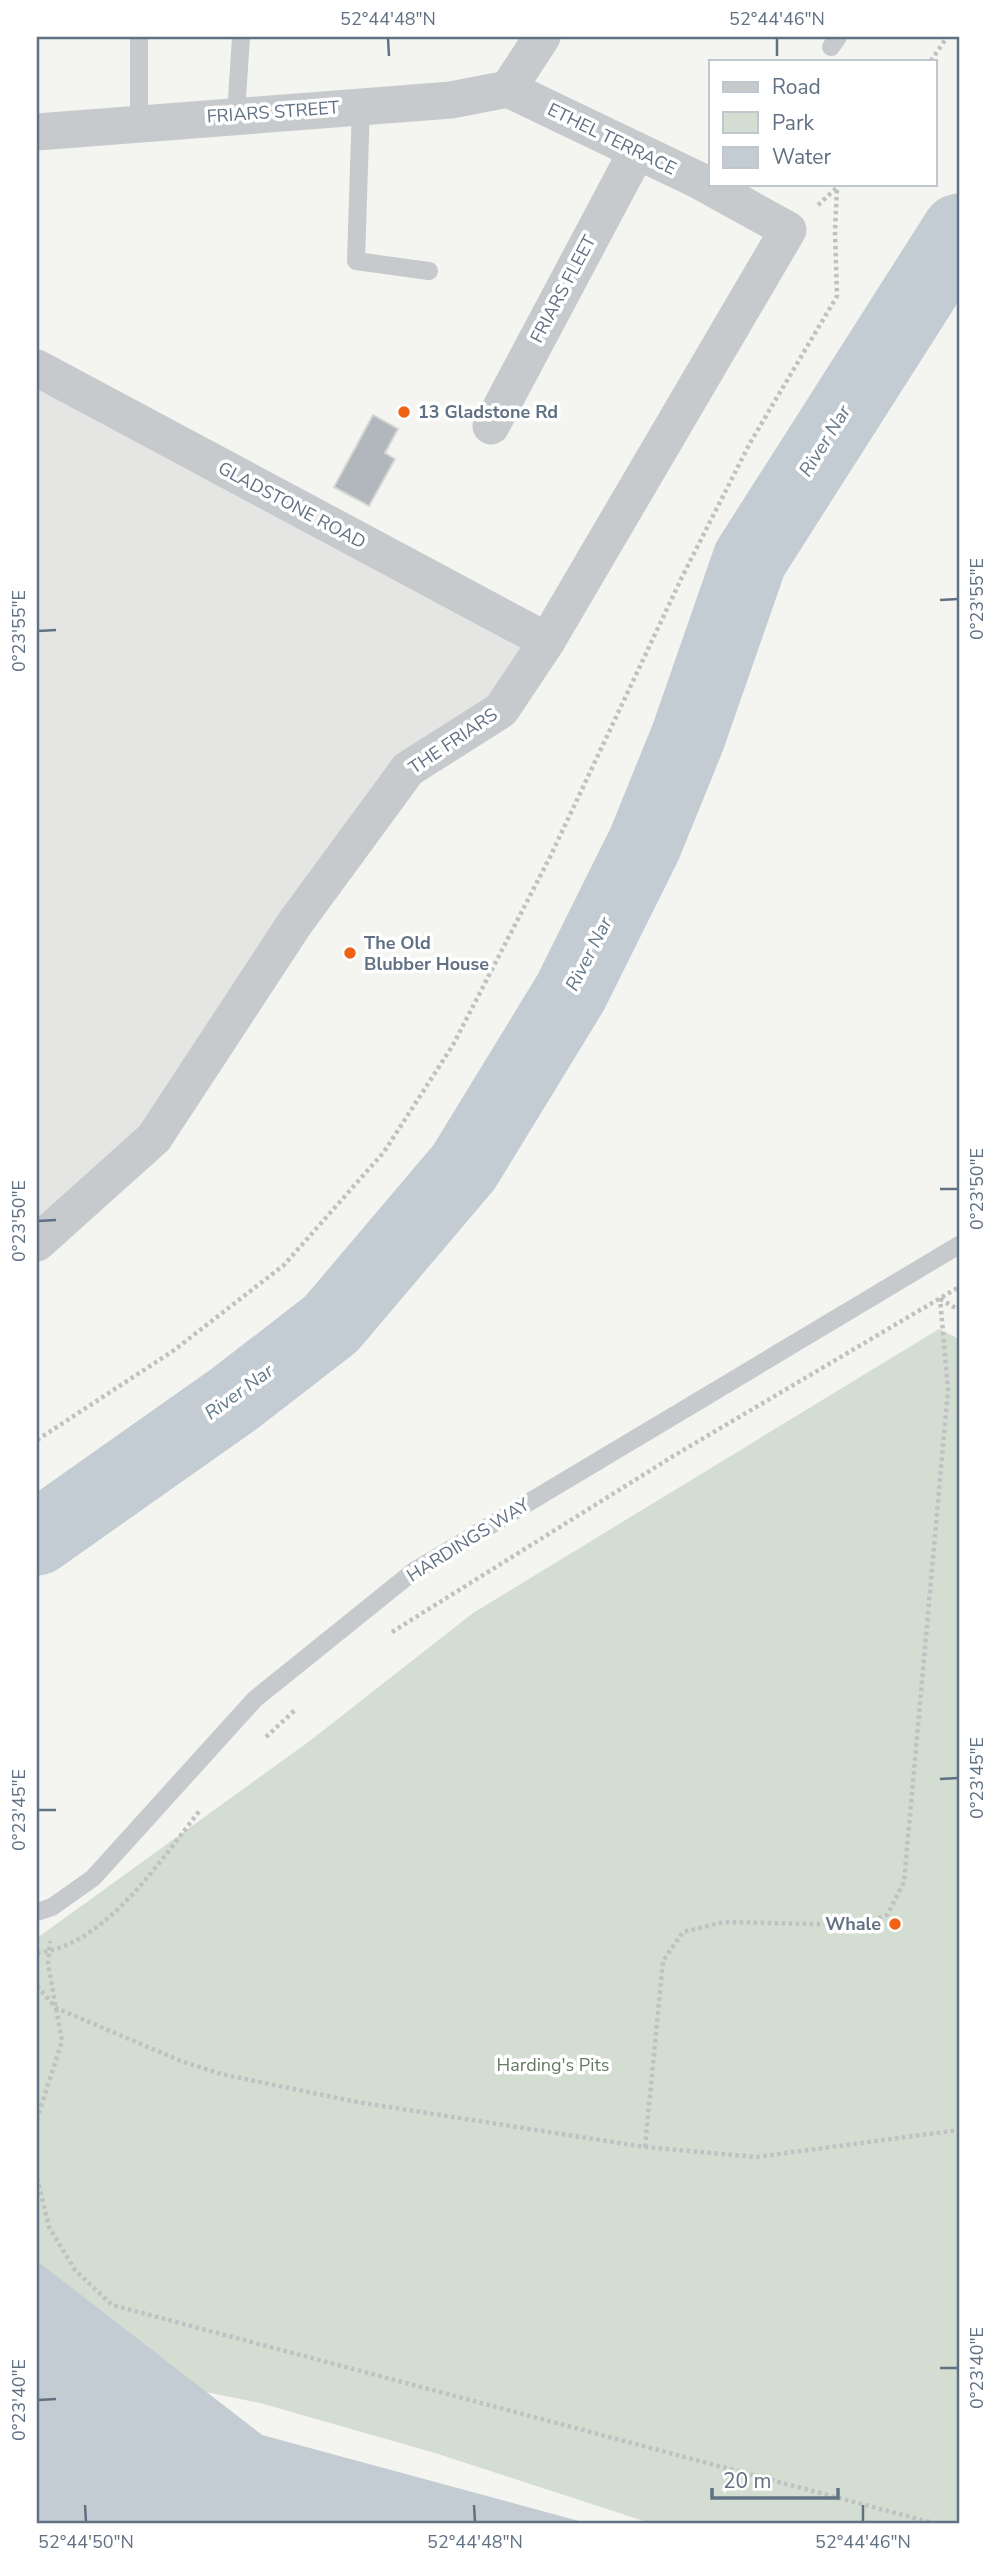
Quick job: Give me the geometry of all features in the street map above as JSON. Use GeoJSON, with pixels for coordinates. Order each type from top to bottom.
{"type":"FeatureCollection","features":[{"type":"Feature","properties":{"kind":"street"},"geometry":{"type":"LineString","coordinates":[[509,89],[542,37]]}},
{"type":"Feature","properties":{"kind":"street","name":"FRIARS STREET"},"geometry":{"type":"LineString","coordinates":[[37,132],[236,114],[451,100],[509,89]]}},
{"type":"Feature","properties":{"kind":"street","name":"ETHEL TERRACE"},"geometry":{"type":"LineString","coordinates":[[509,89],[636,153],[698,180],[788,230]]}},
{"type":"Feature","properties":{"kind":"street","name":"FRIARS FLEET"},"geometry":{"type":"LineString","coordinates":[[491,426],[636,153]]}},
{"type":"Feature","properties":{"kind":"street","name":"THE FRIARS"},"geometry":{"type":"LineString","coordinates":[[37,1243],[154,1138],[295,923],[408,769],[502,710],[547,641],[788,230]]}},
{"type":"Feature","properties":{"kind":"street","name":"GLADSTONE ROAD"},"geometry":{"type":"LineString","coordinates":[[37,368],[547,641]]}},
{"type":"Feature","properties":{"kind":"lane"},"geometry":{"type":"LineString","coordinates":[[139,37],[139,122]]}},
{"type":"Feature","properties":{"kind":"lane"},"geometry":{"type":"LineString","coordinates":[[236,114],[241,37]]}},
{"type":"Feature","properties":{"kind":"lane"},"geometry":{"type":"LineString","coordinates":[[361,106],[356,261],[429,271]]}},
{"type":"Feature","properties":{"kind":"lane","name":"HARDINGS WAY"},"geometry":{"type":"LineString","coordinates":[[44,1909],[93,1878],[255,1699],[414,1571],[959,1245]]}},
{"type":"Feature","properties":{"kind":"path"},"geometry":{"type":"LineString","coordinates":[[932,60],[947,37]]}},
{"type":"Feature","properties":{"kind":"path"},"geometry":{"type":"LineString","coordinates":[[37,1440],[173,1351],[284,1265],[384,1152],[453,1045],[551,855],[682,577],[750,443],[837,296],[837,189]]}},
{"type":"Feature","properties":{"kind":"path"},"geometry":{"type":"LineString","coordinates":[[384,1638],[675,1455],[959,1287]]}},
{"type":"Feature","properties":{"kind":"path"},"geometry":{"type":"LineString","coordinates":[[940,1299],[959,1310]]}},
{"type":"Feature","properties":{"kind":"path"},"geometry":{"type":"LineString","coordinates":[[645,2147],[663,1961],[683,1932],[724,1922],[859,1925],[887,1915],[904,1882],[948,1390],[940,1299]]}},
{"type":"Feature","properties":{"kind":"path"},"geometry":{"type":"LineString","coordinates":[[258,1746],[305,1701]]}},
{"type":"Feature","properties":{"kind":"path"},"geometry":{"type":"LineString","coordinates":[[37,1953],[49,1952],[88,1933],[130,1898],[203,1806]]}},
{"type":"Feature","properties":{"kind":"path"},"geometry":{"type":"LineString","coordinates":[[37,2134],[37,2119],[62,2040],[48,1964],[44,1909]]}},
{"type":"Feature","properties":{"kind":"path"},"geometry":{"type":"LineString","coordinates":[[37,1986],[56,2008],[181,2062],[221,2074],[357,2102],[645,2147],[756,2157],[959,2130]]}},
{"type":"Feature","properties":{"kind":"path"},"geometry":{"type":"LineString","coordinates":[[37,2178],[49,2227],[75,2270],[112,2305],[937,2524]]}},
{"type":"Feature","properties":{"kind":"shaded area"},"geometry":{"type":"Polygon","coordinates":[[[37,351],[538,651],[399,788],[166,1119],[37,1229],[37,351]]]}},
{"type":"Feature","properties":{"kind":"green space","name":"Harding's Pits"},"geometry":{"type":"Polygon","coordinates":[[[939,1329],[959,1339],[959,2524],[653,2524],[435,2453],[260,2403],[127,2376],[37,2294],[37,1938],[311,1740],[473,1613],[939,1329]]]}},
{"type":"Feature","properties":{"kind":"water"},"geometry":{"type":"Polygon","coordinates":[[[37,2261],[262,2435],[590,2524],[37,2524],[37,2261]]]}},
{"type":"Feature","properties":{"kind":"building"},"geometry":{"type":"Polygon","coordinates":[[[373,415],[398,429],[385,453],[395,459],[369,506],[334,487],[373,415]]]}},
{"type":"Feature","properties":{"kind":"waterway","name":"River Nar"},"geometry":{"type":"LineString","coordinates":[[37,1538],[234,1399],[331,1324],[464,1167],[571,992],[645,843],[688,737],[750,559],[959,231]]}},
{"type":"Feature","properties":{"kind":"place","name":"13 Gladstone Rd"},"geometry":{"type":"Point","coordinates":[404,412]}},
{"type":"Feature","properties":{"kind":"place","name":"The Old Blubber House"},"geometry":{"type":"Point","coordinates":[350,953]}},
{"type":"Feature","properties":{"kind":"place","name":"Whale"},"geometry":{"type":"Point","coordinates":[895,1924]}}]}
